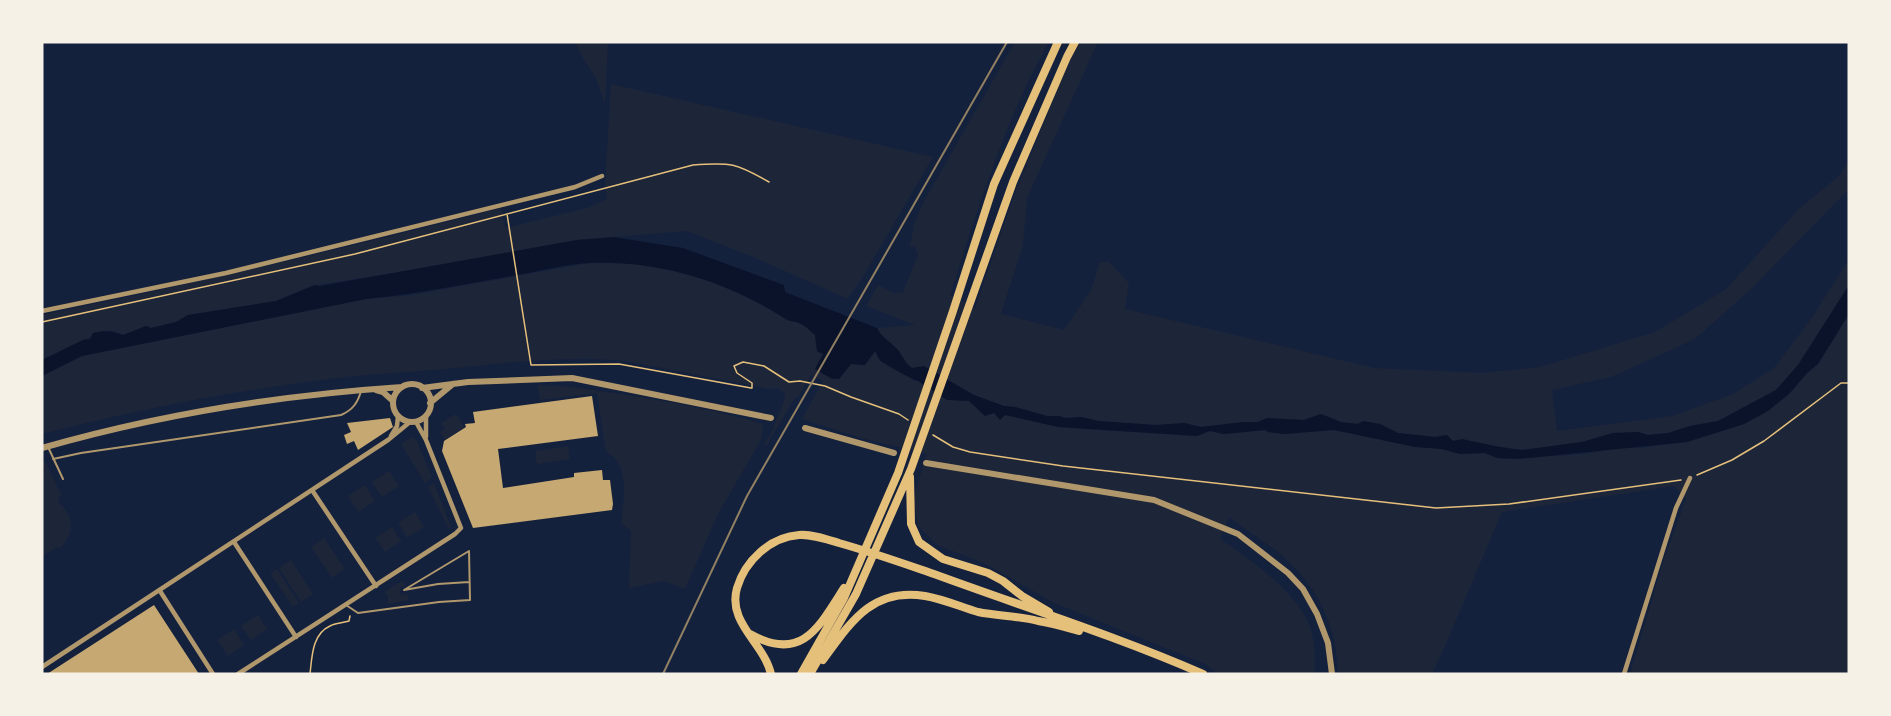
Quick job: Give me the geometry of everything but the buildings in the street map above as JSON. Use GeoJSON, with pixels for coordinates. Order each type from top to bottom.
{"type":"FeatureCollection","features":[{"type":"Feature","properties":{"kind":"highway"},"geometry":{"type":"LineString","coordinates":[[801,674],[844,598],[898,473],[994,184],[1058,42]]}},
{"type":"Feature","properties":{"kind":"highway"},"geometry":{"type":"LineString","coordinates":[[811,674],[856,594],[911,469],[1013,182],[1075,42]]}},
{"type":"Feature","properties":{"kind":"highway"},"geometry":{"type":"LineString","coordinates":[[911,469],[909,494],[911,524],[919,542],[943,559],[987,573],[1003,581],[1022,596],[1066,622]]}},
{"type":"Feature","properties":{"kind":"highway"},"geometry":{"type":"LineString","coordinates":[[771,674],[763,653],[740,624],[735,604],[736,589],[743,573],[768,544],[799,534],[876,553],[1141,647],[1203,674]]}},
{"type":"Feature","properties":{"kind":"highway"},"geometry":{"type":"LineString","coordinates":[[749,633],[779,645],[802,641],[823,621],[860,564]]}},
{"type":"Feature","properties":{"kind":"highway"},"geometry":{"type":"LineString","coordinates":[[811,674],[853,620],[862,612],[884,598],[906,594],[927,596],[979,612],[1037,620],[1141,647]]}},
{"type":"Feature","properties":{"kind":"street"},"geometry":{"type":"LineString","coordinates":[[42,310],[226,273],[574,187],[602,176]]}},
{"type":"Feature","properties":{"kind":"street"},"geometry":{"type":"LineString","coordinates":[[45,447],[184,415],[369,389],[412,385],[422,388],[530,378],[572,378],[771,418]]}},
{"type":"Feature","properties":{"kind":"street"},"geometry":{"type":"LineString","coordinates":[[430,403],[454,384]]}},
{"type":"Feature","properties":{"kind":"street"},"geometry":{"type":"LineString","coordinates":[[238,674],[376,586],[455,534],[460,528],[426,440],[413,422],[398,416],[393,408],[396,392],[402,387]]}},
{"type":"Feature","properties":{"kind":"street"},"geometry":{"type":"LineString","coordinates":[[422,388],[429,396],[430,403],[426,415],[426,440]]}},
{"type":"Feature","properties":{"kind":"street"},"geometry":{"type":"LineString","coordinates":[[369,389],[383,392],[393,401]]}},
{"type":"Feature","properties":{"kind":"street"},"geometry":{"type":"LineString","coordinates":[[42,667],[426,415]]}},
{"type":"Feature","properties":{"kind":"street"},"geometry":{"type":"LineString","coordinates":[[388,441],[397,426],[398,416]]}},
{"type":"Feature","properties":{"kind":"street"},"geometry":{"type":"LineString","coordinates":[[805,428],[894,453]]}},
{"type":"Feature","properties":{"kind":"street"},"geometry":{"type":"LineString","coordinates":[[926,463],[1154,500],[1238,534],[1288,573],[1303,589],[1317,614],[1328,643],[1332,674]]}},
{"type":"Feature","properties":{"kind":"street"},"geometry":{"type":"LineString","coordinates":[[1624,674],[1676,508],[1690,478]]}},
{"type":"Feature","properties":{"kind":"street"},"geometry":{"type":"LineString","coordinates":[[312,490],[376,586]]}},
{"type":"Feature","properties":{"kind":"street"},"geometry":{"type":"LineString","coordinates":[[234,542],[296,637]]}},
{"type":"Feature","properties":{"kind":"street"},"geometry":{"type":"LineString","coordinates":[[160,591],[213,674]]}},
{"type":"Feature","properties":{"kind":"lane"},"geometry":{"type":"LineString","coordinates":[[53,459],[342,415],[356,404],[361,390]]}},
{"type":"Feature","properties":{"kind":"lane"},"geometry":{"type":"LineString","coordinates":[[45,447],[63,479]]}},
{"type":"Feature","properties":{"kind":"lane"},"geometry":{"type":"LineString","coordinates":[[346,605],[358,613],[470,600],[469,551],[404,590],[438,584],[469,582]]}},
{"type":"Feature","properties":{"kind":"path"},"geometry":{"type":"LineString","coordinates":[[42,322],[344,256],[693,165],[720,163],[741,166],[769,182]]}},
{"type":"Feature","properties":{"kind":"path"},"geometry":{"type":"LineString","coordinates":[[507,213],[531,365],[620,364],[752,388],[752,383],[737,373],[734,366],[743,362],[764,366],[789,382],[800,381],[825,386],[851,398],[899,414],[908,420]]}},
{"type":"Feature","properties":{"kind":"path"},"geometry":{"type":"LineString","coordinates":[[926,430],[953,447],[970,452],[1063,466],[1436,508],[1509,504],[1690,478],[1732,460],[1764,441],[1841,384],[1849,383]]}},
{"type":"Feature","properties":{"kind":"path"},"geometry":{"type":"LineString","coordinates":[[310,674],[318,635],[330,626],[349,621],[351,609]]}},
{"type":"Feature","properties":{"kind":"shaded area"},"geometry":{"type":"Polygon","coordinates":[[[575,42],[608,42],[605,104],[596,78],[575,42]]]}},
{"type":"Feature","properties":{"kind":"shaded area"},"geometry":{"type":"Polygon","coordinates":[[[1015,42],[1049,42],[1033,71],[1005,134],[950,295],[975,308],[1015,193],[1069,62],[1080,42],[1098,42],[1027,198],[1023,245],[1001,314],[1064,330],[1091,290],[1100,262],[1109,262],[1129,283],[1125,309],[1375,368],[1482,373],[1540,367],[1655,332],[1725,290],[1800,208],[1841,174],[1849,159],[1849,189],[1752,288],[1695,339],[1611,377],[1552,390],[1557,431],[1672,416],[1733,394],[1774,368],[1813,316],[1849,259],[1849,285],[1798,365],[1776,390],[1718,421],[1668,433],[1648,435],[1638,432],[1613,433],[1582,442],[1522,450],[1452,441],[1447,435],[1435,437],[1398,433],[1380,424],[1363,421],[1358,424],[1341,422],[1321,414],[1304,420],[1267,418],[1258,422],[1201,427],[1184,423],[1156,425],[1098,421],[1082,417],[1047,416],[1004,406],[912,369],[905,363],[899,351],[883,339],[877,328],[915,325],[866,306],[878,285],[894,293],[903,292],[918,255],[915,246],[910,246],[914,224],[924,201],[1015,42]]]}},
{"type":"Feature","properties":{"kind":"shaded area"},"geometry":{"type":"Polygon","coordinates":[[[611,84],[933,157],[848,299],[687,231],[577,240],[450,264],[311,286],[276,301],[188,315],[176,322],[151,328],[146,326],[123,335],[111,330],[83,340],[42,360],[42,315],[272,264],[501,208],[505,228],[587,208],[607,199],[605,184],[611,84]]]}},
{"type":"Feature","properties":{"kind":"shaded area"},"geometry":{"type":"Polygon","coordinates":[[[614,237],[683,248],[784,285],[785,292],[877,328],[912,368],[924,366],[974,395],[1004,406],[1047,416],[1082,417],[1098,421],[1156,425],[1184,423],[1201,427],[1258,422],[1267,418],[1304,420],[1321,414],[1341,422],[1358,424],[1363,421],[1380,424],[1398,433],[1435,437],[1447,435],[1453,441],[1462,439],[1522,450],[1582,442],[1613,433],[1638,432],[1648,435],[1668,433],[1718,421],[1776,390],[1798,365],[1849,285],[1849,314],[1818,364],[1789,394],[1768,411],[1744,424],[1687,442],[1518,459],[1497,458],[1485,453],[1460,454],[1442,449],[1415,447],[1334,430],[1283,434],[1265,430],[1224,434],[1210,431],[1197,436],[1058,427],[1005,415],[1000,420],[994,413],[985,416],[969,401],[947,400],[882,362],[875,351],[865,365],[851,364],[839,379],[832,379],[815,369],[823,354],[817,351],[815,335],[803,325],[786,319],[739,294],[692,276],[617,263],[574,265],[366,299],[82,356],[42,376],[42,360],[83,340],[90,339],[93,333],[101,331],[123,335],[146,326],[151,328],[176,322],[188,315],[276,301],[315,285],[320,286],[577,240],[614,237]]]}},
{"type":"Feature","properties":{"kind":"shaded area"},"geometry":{"type":"Polygon","coordinates":[[[589,263],[640,264],[678,272],[732,290],[786,319],[799,323],[815,335],[817,351],[823,355],[815,369],[839,379],[851,364],[865,365],[875,351],[881,362],[903,372],[914,381],[918,381],[947,399],[969,401],[985,416],[994,413],[1083,429],[1197,436],[1210,431],[1224,434],[1265,430],[1283,434],[1334,430],[1460,454],[1485,453],[1497,458],[1508,459],[1583,454],[1625,447],[1639,448],[1687,442],[1744,424],[1789,394],[1818,364],[1849,314],[1849,674],[1630,674],[1664,559],[1686,499],[1674,486],[1502,512],[1432,674],[1338,674],[1330,627],[1310,586],[1282,556],[1229,517],[1220,539],[1279,584],[1306,618],[1313,638],[1315,673],[1218,674],[1205,664],[1052,602],[986,564],[937,545],[918,526],[914,502],[927,454],[861,438],[802,419],[823,381],[811,375],[766,446],[764,444],[770,436],[785,398],[785,394],[778,388],[770,389],[625,361],[603,359],[514,362],[293,384],[184,402],[42,434],[42,376],[82,356],[366,299],[411,295],[589,263]]]}},
{"type":"Feature","properties":{"kind":"shaded area"},"geometry":{"type":"Polygon","coordinates":[[[538,385],[579,388],[656,400],[710,410],[763,424],[761,440],[718,514],[685,589],[663,581],[629,588],[631,531],[622,524],[623,475],[620,466],[607,452],[605,446],[597,393],[540,400],[538,385]]]}},
{"type":"Feature","properties":{"kind":"shaded area"},"geometry":{"type":"Polygon","coordinates":[[[456,414],[464,427],[445,440],[440,432],[445,429],[441,423],[456,414]]]}},
{"type":"Feature","properties":{"kind":"shaded area"},"geometry":{"type":"Polygon","coordinates":[[[412,437],[417,441],[432,478],[425,483],[401,444],[412,437]]]}},
{"type":"Feature","properties":{"kind":"shaded area"},"geometry":{"type":"Polygon","coordinates":[[[568,446],[570,459],[537,464],[535,451],[568,446]]]}},
{"type":"Feature","properties":{"kind":"shaded area"},"geometry":{"type":"Polygon","coordinates":[[[43,461],[61,494],[58,502],[68,514],[71,525],[68,537],[60,549],[58,547],[42,556],[43,461]]]}},
{"type":"Feature","properties":{"kind":"shaded area"},"geometry":{"type":"Polygon","coordinates":[[[389,471],[399,486],[382,497],[372,482],[389,471]]]}},
{"type":"Feature","properties":{"kind":"shaded area"},"geometry":{"type":"Polygon","coordinates":[[[434,483],[451,527],[449,529],[428,487],[434,483]]]}},
{"type":"Feature","properties":{"kind":"shaded area"},"geometry":{"type":"Polygon","coordinates":[[[365,485],[375,501],[358,512],[348,496],[365,485]]]}},
{"type":"Feature","properties":{"kind":"shaded area"},"geometry":{"type":"Polygon","coordinates":[[[415,512],[424,527],[407,538],[398,523],[415,512]]]}},
{"type":"Feature","properties":{"kind":"shaded area"},"geometry":{"type":"Polygon","coordinates":[[[392,527],[401,541],[385,552],[375,538],[392,527]]]}},
{"type":"Feature","properties":{"kind":"shaded area"},"geometry":{"type":"Polygon","coordinates":[[[324,538],[345,569],[332,578],[311,547],[324,538]]]}},
{"type":"Feature","properties":{"kind":"shaded area"},"geometry":{"type":"Polygon","coordinates":[[[291,560],[313,594],[301,602],[279,568],[291,560]]]}},
{"type":"Feature","properties":{"kind":"shaded area"},"geometry":{"type":"Polygon","coordinates":[[[277,569],[299,603],[293,607],[270,573],[277,569]]]}},
{"type":"Feature","properties":{"kind":"shaded area"},"geometry":{"type":"Polygon","coordinates":[[[402,581],[405,586],[400,587],[401,595],[407,594],[409,600],[388,604],[388,595],[384,592],[402,581]]]}},
{"type":"Feature","properties":{"kind":"shaded area"},"geometry":{"type":"Polygon","coordinates":[[[258,615],[267,629],[251,640],[241,626],[258,615]]]}},
{"type":"Feature","properties":{"kind":"shaded area"},"geometry":{"type":"Polygon","coordinates":[[[234,629],[244,645],[228,656],[217,640],[234,629]]]}},
{"type":"Feature","properties":{"kind":"railway"},"geometry":{"type":"LineString","coordinates":[[663,674],[747,496],[1007,42]]}}]}
